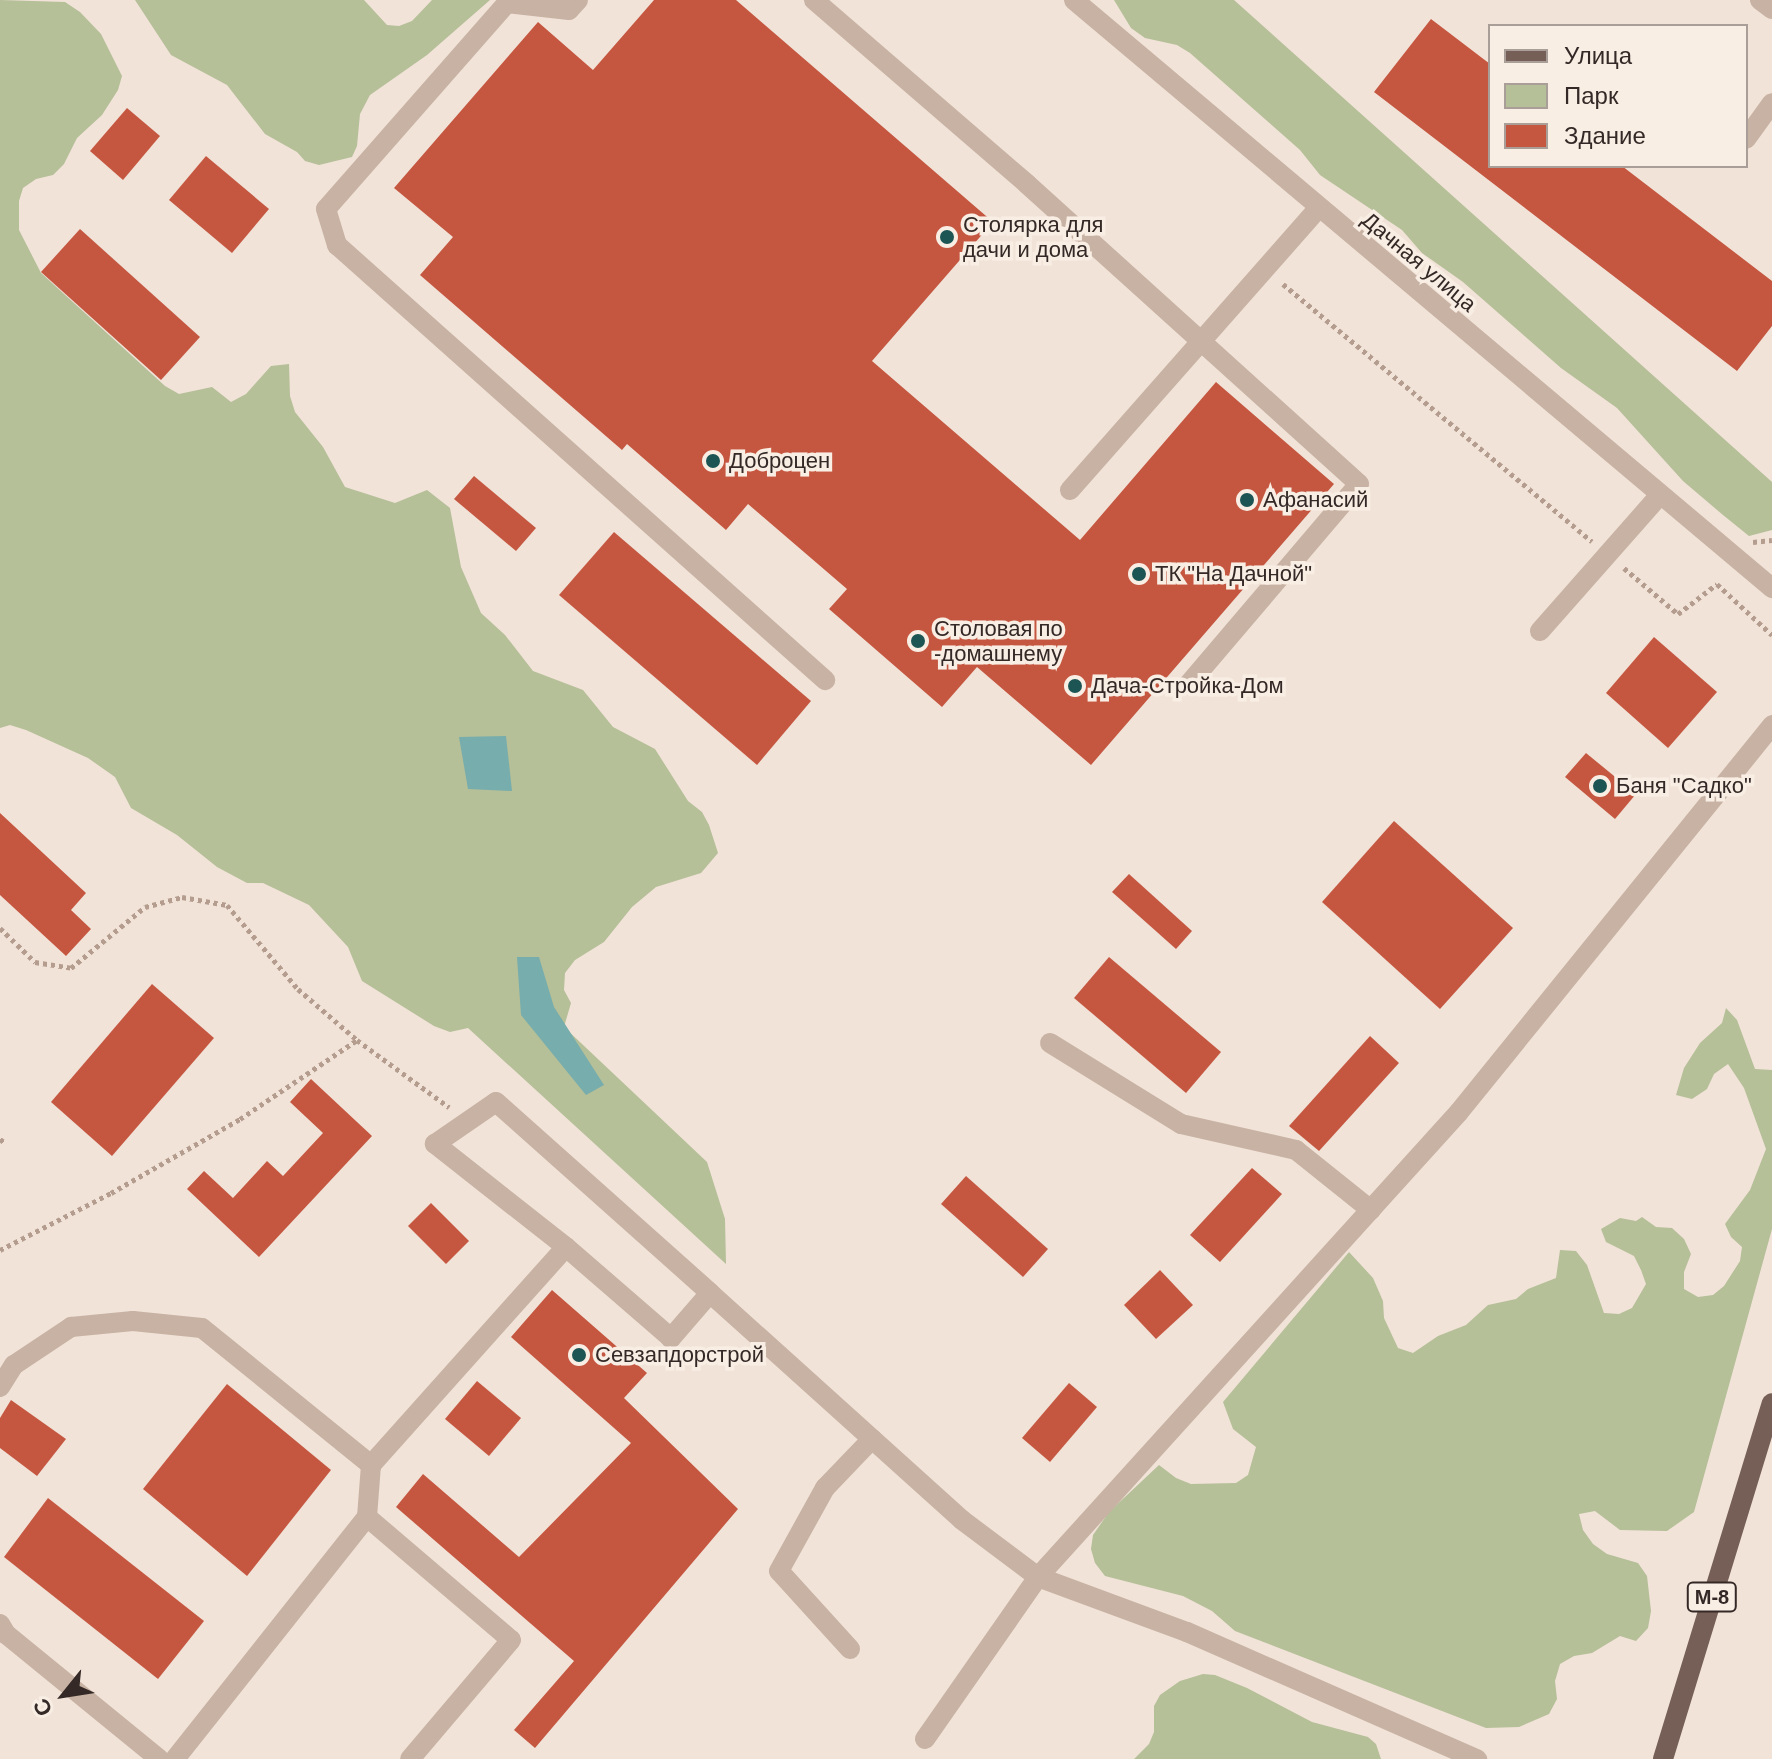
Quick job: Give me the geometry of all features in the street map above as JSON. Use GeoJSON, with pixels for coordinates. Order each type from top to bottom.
{"type":"FeatureCollection","features":[{"type":"Feature","properties":{"kind":"main road","name":"М-8"},"geometry":{"type":"LineString","coordinates":[[1663,1759],[1772,1403]]}},
{"type":"Feature","properties":{"kind":"street"},"geometry":{"type":"LineString","coordinates":[[578,0],[569,10],[507,3],[326,209],[337,245],[825,680]]}},
{"type":"Feature","properties":{"kind":"street"},"geometry":{"type":"LineString","coordinates":[[814,0],[1027,184],[1359,484],[1189,684]]}},
{"type":"Feature","properties":{"kind":"street","name":"Дачная улица"},"geometry":{"type":"LineString","coordinates":[[1074,0],[1318,209],[1772,588]]}},
{"type":"Feature","properties":{"kind":"street"},"geometry":{"type":"LineString","coordinates":[[1760,0],[1772,9]]}},
{"type":"Feature","properties":{"kind":"street"},"geometry":{"type":"LineString","coordinates":[[1748,136],[1772,103]]}},
{"type":"Feature","properties":{"kind":"street"},"geometry":{"type":"LineString","coordinates":[[1070,490],[1318,209]]}},
{"type":"Feature","properties":{"kind":"street"},"geometry":{"type":"LineString","coordinates":[[1540,631],[1660,495]]}},
{"type":"Feature","properties":{"kind":"street","name":"Дачная улица"},"geometry":{"type":"LineString","coordinates":[[1735,558],[1772,567]]}},
{"type":"Feature","properties":{"kind":"street"},"geometry":{"type":"LineString","coordinates":[[925,1739],[1038,1577],[1459,1112],[1772,725]]}},
{"type":"Feature","properties":{"kind":"street"},"geometry":{"type":"LineString","coordinates":[[1050,1043],[1181,1124],[1296,1150],[1371,1210]]}},
{"type":"Feature","properties":{"kind":"street"},"geometry":{"type":"LineString","coordinates":[[710,1293],[671,1338],[566,1247],[435,1144],[496,1102],[710,1293],[962,1520],[1038,1577],[1187,1632],[1477,1759]]}},
{"type":"Feature","properties":{"kind":"street"},"geometry":{"type":"LineString","coordinates":[[175,1759],[367,1517],[371,1465],[566,1247]]}},
{"type":"Feature","properties":{"kind":"street"},"geometry":{"type":"LineString","coordinates":[[0,1387],[14,1365],[71,1327],[133,1321],[202,1328],[371,1465]]}},
{"type":"Feature","properties":{"kind":"street"},"geometry":{"type":"LineString","coordinates":[[850,1649],[779,1571],[825,1488],[872,1439]]}},
{"type":"Feature","properties":{"kind":"street"},"geometry":{"type":"LineString","coordinates":[[367,1517],[511,1640],[410,1759]]}},
{"type":"Feature","properties":{"kind":"street"},"geometry":{"type":"LineString","coordinates":[[0,1624],[6,1634],[159,1759]]}},
{"type":"Feature","properties":{"kind":"path"},"geometry":{"type":"LineString","coordinates":[[1265,270],[1678,614],[1717,584],[1772,635]]}},
{"type":"Feature","properties":{"kind":"path"},"geometry":{"type":"LineString","coordinates":[[0,928],[35,962],[71,968],[145,907],[182,897],[227,905],[298,989],[357,1040],[468,1122]]}},
{"type":"Feature","properties":{"kind":"path"},"geometry":{"type":"LineString","coordinates":[[0,1250],[111,1193],[240,1119],[357,1040]]}},
{"type":"Feature","properties":{"kind":"green space"},"geometry":{"type":"Polygon","coordinates":[[[0,0],[65,2],[80,12],[101,34],[122,76],[118,90],[102,115],[77,138],[64,164],[53,175],[36,179],[23,188],[19,201],[19,230],[41,273],[165,386],[179,394],[212,387],[231,402],[246,394],[271,366],[289,364],[290,396],[295,412],[323,447],[345,487],[395,503],[427,490],[450,508],[461,567],[481,613],[505,635],[533,671],[583,690],[613,727],[655,749],[688,801],[702,812],[718,853],[701,873],[656,887],[632,907],[604,942],[575,960],[565,973],[564,990],[571,1003],[564,1027],[707,1162],[725,1219],[726,1264],[468,1028],[450,1032],[434,1026],[362,981],[348,947],[309,905],[263,883],[247,883],[217,867],[177,835],[131,808],[115,777],[88,758],[26,730],[10,725],[0,728],[0,0]]]}},
{"type":"Feature","properties":{"kind":"green space"},"geometry":{"type":"Polygon","coordinates":[[[135,0],[364,0],[387,25],[399,26],[412,21],[432,0],[490,0],[427,55],[370,95],[360,114],[357,146],[352,157],[319,165],[305,161],[297,152],[265,134],[227,85],[171,55],[135,0]]]}},
{"type":"Feature","properties":{"kind":"green space"},"geometry":{"type":"Polygon","coordinates":[[[1114,0],[1234,0],[1772,482],[1772,530],[1749,536],[1683,481],[1617,408],[1561,368],[1463,282],[1422,253],[1402,230],[1320,175],[1300,150],[1190,53],[1177,45],[1145,38],[1131,28],[1114,0]]]}},
{"type":"Feature","properties":{"kind":"green space"},"geometry":{"type":"Polygon","coordinates":[[[1726,1008],[1737,1020],[1755,1069],[1772,1070],[1772,1229],[1694,1512],[1667,1531],[1620,1530],[1595,1511],[1579,1514],[1583,1530],[1593,1544],[1607,1554],[1638,1563],[1647,1576],[1651,1611],[1648,1628],[1636,1641],[1620,1636],[1592,1653],[1574,1656],[1560,1664],[1555,1681],[1557,1699],[1549,1714],[1519,1727],[1486,1728],[1235,1631],[1212,1611],[1183,1596],[1105,1576],[1095,1563],[1091,1549],[1093,1535],[1109,1512],[1159,1465],[1176,1478],[1191,1484],[1236,1483],[1248,1475],[1256,1447],[1233,1429],[1223,1402],[1349,1252],[1373,1278],[1383,1301],[1384,1318],[1398,1348],[1413,1353],[1438,1336],[1466,1325],[1488,1305],[1516,1299],[1528,1289],[1556,1278],[1560,1250],[1576,1251],[1587,1265],[1604,1313],[1619,1314],[1632,1308],[1646,1284],[1641,1270],[1634,1256],[1606,1242],[1601,1229],[1620,1218],[1636,1221],[1642,1217],[1656,1227],[1672,1228],[1684,1239],[1691,1254],[1684,1272],[1684,1289],[1698,1297],[1713,1295],[1724,1286],[1740,1261],[1742,1247],[1731,1237],[1725,1224],[1750,1190],[1766,1149],[1744,1088],[1728,1064],[1714,1074],[1707,1089],[1692,1099],[1676,1095],[1684,1068],[1700,1043],[1722,1023],[1726,1008]]]}},
{"type":"Feature","properties":{"kind":"green space"},"geometry":{"type":"Polygon","coordinates":[[[1203,1674],[1215,1675],[1247,1688],[1312,1722],[1368,1737],[1376,1744],[1381,1759],[1134,1759],[1149,1744],[1154,1732],[1154,1706],[1160,1695],[1180,1681],[1203,1674]]]}},
{"type":"Feature","properties":{"kind":"water"},"geometry":{"type":"Polygon","coordinates":[[[506,736],[512,791],[468,789],[459,737],[506,736]]]}},
{"type":"Feature","properties":{"kind":"water"},"geometry":{"type":"Polygon","coordinates":[[[517,957],[539,957],[554,1007],[604,1085],[586,1095],[521,1015],[517,957]]]}},
{"type":"Feature","properties":{"kind":"building"},"geometry":{"type":"Polygon","coordinates":[[[654,0],[736,0],[993,222],[872,361],[1080,540],[1216,382],[1334,484],[1091,765],[977,667],[942,707],[829,609],[847,589],[748,504],[726,530],[627,444],[622,450],[420,275],[453,237],[394,188],[538,22],[593,70],[654,0]]]}},
{"type":"Feature","properties":{"kind":"building"},"geometry":{"type":"Polygon","coordinates":[[[1431,19],[1488,62],[1488,168],[1625,168],[1772,281],[1772,326],[1737,371],[1374,92],[1431,19]]]}},
{"type":"Feature","properties":{"kind":"building"},"geometry":{"type":"Polygon","coordinates":[[[127,108],[160,136],[123,180],[90,151],[127,108]]]}},
{"type":"Feature","properties":{"kind":"building"},"geometry":{"type":"Polygon","coordinates":[[[206,156],[269,209],[232,253],[169,200],[206,156]]]}},
{"type":"Feature","properties":{"kind":"building"},"geometry":{"type":"Polygon","coordinates":[[[80,229],[200,337],[161,380],[41,272],[80,229]]]}},
{"type":"Feature","properties":{"kind":"building"},"geometry":{"type":"Polygon","coordinates":[[[474,476],[536,528],[516,551],[454,499],[474,476]]]}},
{"type":"Feature","properties":{"kind":"building"},"geometry":{"type":"Polygon","coordinates":[[[614,532],[811,701],[757,765],[559,595],[614,532]]]}},
{"type":"Feature","properties":{"kind":"building"},"geometry":{"type":"Polygon","coordinates":[[[1654,637],[1717,692],[1668,748],[1606,693],[1654,637]]]}},
{"type":"Feature","properties":{"kind":"building","name":"Баня \"Садко\""},"geometry":{"type":"Polygon","coordinates":[[[1586,753],[1636,794],[1615,819],[1565,777],[1586,753]]]}},
{"type":"Feature","properties":{"kind":"building"},"geometry":{"type":"Polygon","coordinates":[[[0,813],[86,893],[71,910],[91,929],[66,956],[0,895],[0,813]]]}},
{"type":"Feature","properties":{"kind":"building"},"geometry":{"type":"Polygon","coordinates":[[[1394,821],[1513,928],[1440,1009],[1322,902],[1394,821]]]}},
{"type":"Feature","properties":{"kind":"building"},"geometry":{"type":"Polygon","coordinates":[[[1129,874],[1192,931],[1176,949],[1112,892],[1129,874]]]}},
{"type":"Feature","properties":{"kind":"building"},"geometry":{"type":"Polygon","coordinates":[[[1109,957],[1221,1052],[1186,1093],[1074,998],[1109,957]]]}},
{"type":"Feature","properties":{"kind":"building"},"geometry":{"type":"Polygon","coordinates":[[[152,984],[214,1038],[112,1156],[51,1102],[152,984]]]}},
{"type":"Feature","properties":{"kind":"building"},"geometry":{"type":"Polygon","coordinates":[[[1370,1036],[1399,1063],[1319,1151],[1289,1126],[1370,1036]]]}},
{"type":"Feature","properties":{"kind":"building"},"geometry":{"type":"Polygon","coordinates":[[[311,1079],[372,1136],[259,1257],[187,1189],[204,1171],[233,1198],[267,1161],[283,1176],[323,1133],[290,1102],[311,1079]]]}},
{"type":"Feature","properties":{"kind":"building"},"geometry":{"type":"Polygon","coordinates":[[[1252,1168],[1282,1194],[1220,1262],[1190,1235],[1252,1168]]]}},
{"type":"Feature","properties":{"kind":"building"},"geometry":{"type":"Polygon","coordinates":[[[966,1176],[1048,1249],[1023,1277],[941,1204],[966,1176]]]}},
{"type":"Feature","properties":{"kind":"building"},"geometry":{"type":"Polygon","coordinates":[[[431,1203],[469,1241],[446,1264],[408,1226],[431,1203]]]}},
{"type":"Feature","properties":{"kind":"building"},"geometry":{"type":"Polygon","coordinates":[[[1160,1270],[1193,1305],[1156,1339],[1124,1305],[1160,1270]]]}},
{"type":"Feature","properties":{"kind":"building"},"geometry":{"type":"Polygon","coordinates":[[[552,1290],[647,1373],[624,1398],[738,1509],[535,1748],[514,1730],[574,1661],[396,1507],[423,1474],[519,1557],[631,1443],[511,1337],[552,1290]]]}},
{"type":"Feature","properties":{"kind":"building"},"geometry":{"type":"Polygon","coordinates":[[[477,1381],[521,1418],[489,1456],[445,1419],[477,1381]]]}},
{"type":"Feature","properties":{"kind":"building"},"geometry":{"type":"Polygon","coordinates":[[[1069,1383],[1097,1407],[1050,1462],[1022,1438],[1069,1383]]]}},
{"type":"Feature","properties":{"kind":"building"},"geometry":{"type":"Polygon","coordinates":[[[227,1384],[331,1470],[247,1576],[143,1489],[227,1384]]]}},
{"type":"Feature","properties":{"kind":"building"},"geometry":{"type":"Polygon","coordinates":[[[11,1400],[66,1439],[37,1476],[0,1448],[0,1418],[11,1400]]]}},
{"type":"Feature","properties":{"kind":"building"},"geometry":{"type":"Polygon","coordinates":[[[48,1498],[204,1621],[158,1679],[4,1557],[48,1498]]]}},
{"type":"Feature","properties":{"kind":"place","name":"Столярка для дачи и дома"},"geometry":{"type":"Point","coordinates":[947,237]}},
{"type":"Feature","properties":{"kind":"place","name":"Доброцен"},"geometry":{"type":"Point","coordinates":[713,461]}},
{"type":"Feature","properties":{"kind":"place","name":"Афанасий"},"geometry":{"type":"Point","coordinates":[1247,500]}},
{"type":"Feature","properties":{"kind":"place","name":"ТК \"На Дачной\""},"geometry":{"type":"Point","coordinates":[1139,574]}},
{"type":"Feature","properties":{"kind":"place","name":"Столовая по -домашнему"},"geometry":{"type":"Point","coordinates":[918,641]}},
{"type":"Feature","properties":{"kind":"place","name":"Дача-Стройка-Дом"},"geometry":{"type":"Point","coordinates":[1075,686]}},
{"type":"Feature","properties":{"kind":"place","name":"Баня \"Садко\""},"geometry":{"type":"Point","coordinates":[1600,786]}},
{"type":"Feature","properties":{"kind":"place","name":"Севзапдорстрой"},"geometry":{"type":"Point","coordinates":[579,1355]}}]}
